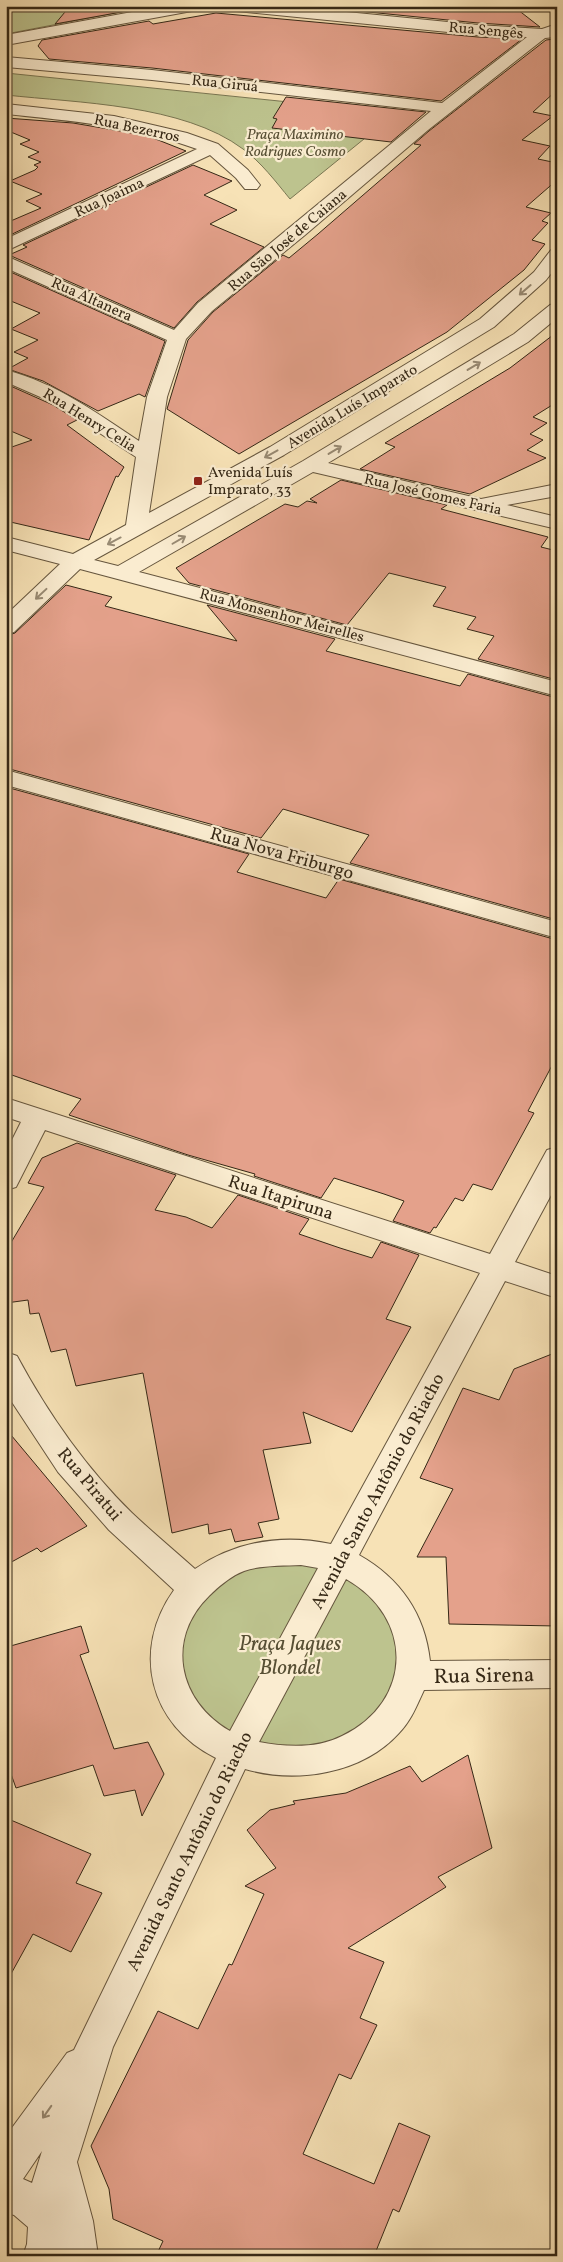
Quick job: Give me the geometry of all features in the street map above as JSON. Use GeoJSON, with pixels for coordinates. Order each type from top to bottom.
{"type":"FeatureCollection","features":[{"type":"Feature","properties":{"kind":"street"},"geometry":{"type":"LineString","coordinates":[[6,40],[167,8],[192,6]]}},
{"type":"Feature","properties":{"kind":"street","name":"Rua Sengês"},"geometry":{"type":"LineString","coordinates":[[237,6],[551,33]]}},
{"type":"Feature","properties":{"kind":"street","name":"Rua São José de Caiana"},"geometry":{"type":"LineString","coordinates":[[136,529],[146,455],[157,397],[177,338],[205,307],[299,231],[444,108],[551,33]]}},
{"type":"Feature","properties":{"kind":"street","name":"Rua Giruá"},"geometry":{"type":"LineString","coordinates":[[6,62],[152,75],[444,108]]}},
{"type":"Feature","properties":{"kind":"street","name":"Rua Bezerros"},"geometry":{"type":"LineString","coordinates":[[6,109],[114,121],[181,137],[212,148],[252,185]]}},
{"type":"Feature","properties":{"kind":"street","name":"Rua Joaima"},"geometry":{"type":"LineString","coordinates":[[6,246],[212,148]]}},
{"type":"Feature","properties":{"kind":"street","name":"Avenida Luís Imparato"},"geometry":{"type":"LineString","coordinates":[[6,627],[76,561],[286,446],[487,323],[540,276],[557,254]]}},
{"type":"Feature","properties":{"kind":"street","name":"Rua Altanera"},"geometry":{"type":"LineString","coordinates":[[6,261],[177,338]]}},
{"type":"Feature","properties":{"kind":"street","name":"Avenida Luís Imparato"},"geometry":{"type":"LineString","coordinates":[[121,572],[310,465],[521,338],[557,309]]}},
{"type":"Feature","properties":{"kind":"street","name":"Rua Henry Celia"},"geometry":{"type":"LineString","coordinates":[[6,376],[24,381],[56,395],[146,455]]}},
{"type":"Feature","properties":{"kind":"street","name":"Rua José Gomes Faria"},"geometry":{"type":"LineString","coordinates":[[310,465],[557,523]]}},
{"type":"Feature","properties":{"kind":"street"},"geometry":{"type":"LineString","coordinates":[[477,504],[557,490]]}},
{"type":"Feature","properties":{"kind":"street","name":"Rua Monsenhor Meirelles"},"geometry":{"type":"LineString","coordinates":[[6,543],[557,689]]}},
{"type":"Feature","properties":{"kind":"street","name":"Rua Nova Friburgo"},"geometry":{"type":"LineString","coordinates":[[6,777],[557,930]]}},
{"type":"Feature","properties":{"kind":"street","name":"Rua Itapiruna"},"geometry":{"type":"LineString","coordinates":[[6,1108],[557,1287]]}},
{"type":"Feature","properties":{"kind":"street"},"geometry":{"type":"LineString","coordinates":[[6,1180],[37,1118]]}},
{"type":"Feature","properties":{"kind":"street","name":"Avenida Santo Antônio do Riacho"},"geometry":{"type":"LineString","coordinates":[[59,2242],[58,2161],[96,2044],[236,1752],[557,1156]]}},
{"type":"Feature","properties":{"kind":"street","name":"Rua Piratui"},"geometry":{"type":"LineString","coordinates":[[6,1364],[13,1379],[69,1463],[120,1521],[194,1588]]}},
{"type":"Feature","properties":{"kind":"street"},"geometry":{"type":"LineString","coordinates":[[302,1552],[340,1560],[368,1575],[390,1596],[405,1620],[413,1648],[411,1676],[400,1706],[377,1732],[347,1751],[310,1761],[272,1761],[236,1752],[204,1733],[180,1707],[167,1677],[166,1645],[174,1614],[194,1588],[225,1566],[262,1553],[302,1552]]}},
{"type":"Feature","properties":{"kind":"street","name":"Rua Sirena"},"geometry":{"type":"LineString","coordinates":[[411,1676],[557,1674]]}},
{"type":"Feature","properties":{"kind":"street","name":"Avenida Santo Antônio do Riacho"},"geometry":{"type":"LineString","coordinates":[[6,2169],[96,2044]]}},
{"type":"Feature","properties":{"kind":"street"},"geometry":{"type":"LineString","coordinates":[[6,2193],[27,2198],[59,2242],[73,2221],[58,2161]]}},
{"type":"Feature","properties":{"kind":"green space"},"geometry":{"type":"Polygon","coordinates":[[[6,6],[152,6],[6,34],[6,6]]]}},
{"type":"Feature","properties":{"kind":"green space","name":"Praça Maximino Rodrigues Cosmo"},"geometry":{"type":"Polygon","coordinates":[[[6,73],[396,113],[290,199],[256,160],[243,149],[219,134],[161,114],[129,108],[6,95],[6,73]]]}},
{"type":"Feature","properties":{"kind":"green space","name":"Praça Jaques Blondel"},"geometry":{"type":"Polygon","coordinates":[[[277,1557],[350,1571],[398,1619],[401,1685],[356,1736],[281,1754],[210,1727],[174,1670],[187,1607],[210,1582],[277,1557]]]}},
{"type":"Feature","properties":{"kind":"building"},"geometry":{"type":"Polygon","coordinates":[[[70,6],[135,6],[138,9],[55,24],[70,6]]]}},
{"type":"Feature","properties":{"kind":"building"},"geometry":{"type":"Polygon","coordinates":[[[308,6],[513,6],[540,27],[478,23],[308,6]]]}},
{"type":"Feature","properties":{"kind":"building"},"geometry":{"type":"Polygon","coordinates":[[[216,13],[478,37],[522,39],[441,101],[152,68],[49,59],[38,46],[42,40],[149,21],[153,24],[216,13]]]}},
{"type":"Feature","properties":{"kind":"building"},"geometry":{"type":"Polygon","coordinates":[[[546,40],[557,40],[557,90],[533,112],[553,116],[522,140],[550,146],[538,159],[557,163],[557,180],[526,207],[551,213],[542,221],[548,223],[532,240],[545,244],[524,270],[447,332],[239,454],[167,409],[188,340],[213,312],[283,255],[289,258],[318,234],[421,145],[414,144],[429,131],[546,40]]]}},
{"type":"Feature","properties":{"kind":"building"},"geometry":{"type":"Polygon","coordinates":[[[286,97],[426,112],[391,142],[272,128],[277,119],[273,118],[286,97]]]}},
{"type":"Feature","properties":{"kind":"building"},"geometry":{"type":"Polygon","coordinates":[[[6,118],[73,123],[148,136],[186,151],[6,237],[6,223],[41,208],[26,201],[42,194],[10,181],[35,170],[38,167],[34,165],[41,162],[28,157],[39,152],[20,144],[30,140],[6,130],[6,118]]]}},
{"type":"Feature","properties":{"kind":"building"},"geometry":{"type":"Polygon","coordinates":[[[193,165],[232,181],[204,195],[237,210],[210,224],[264,247],[197,302],[174,328],[9,255],[27,247],[23,245],[193,165]]]}},
{"type":"Feature","properties":{"kind":"building"},"geometry":{"type":"Polygon","coordinates":[[[6,270],[165,341],[145,397],[139,394],[98,411],[43,381],[8,369],[28,358],[14,352],[38,340],[11,329],[40,313],[6,299],[6,270]]]}},
{"type":"Feature","properties":{"kind":"building"},"geometry":{"type":"Polygon","coordinates":[[[557,332],[557,402],[533,417],[547,423],[530,434],[543,440],[527,450],[546,458],[470,494],[360,469],[395,447],[385,443],[510,368],[557,332]]]}},
{"type":"Feature","properties":{"kind":"building"},"geometry":{"type":"Polygon","coordinates":[[[6,384],[53,405],[77,420],[67,425],[124,467],[118,477],[116,476],[89,540],[6,521],[6,449],[32,440],[6,429],[6,384]]]}},
{"type":"Feature","properties":{"kind":"building"},"geometry":{"type":"Polygon","coordinates":[[[341,480],[447,505],[441,509],[548,537],[541,547],[557,551],[557,680],[478,659],[494,636],[467,629],[476,617],[433,606],[446,587],[389,573],[347,625],[189,583],[176,568],[285,504],[298,507],[307,501],[317,503],[310,499],[341,480]]]}},
{"type":"Feature","properties":{"kind":"building"},"geometry":{"type":"Polygon","coordinates":[[[66,585],[112,597],[105,606],[237,641],[207,605],[335,639],[326,651],[460,686],[468,674],[557,698],[557,920],[350,863],[369,835],[283,809],[261,838],[6,768],[6,636],[15,633],[66,585]]]}},
{"type":"Feature","properties":{"kind":"building"},"geometry":{"type":"Polygon","coordinates":[[[6,787],[249,854],[237,872],[326,898],[339,879],[557,940],[557,1056],[528,1111],[534,1113],[492,1190],[473,1184],[463,1201],[455,1198],[436,1228],[434,1227],[430,1233],[393,1221],[404,1201],[334,1178],[321,1198],[254,1176],[255,1174],[188,1155],[69,1115],[81,1099],[6,1073],[6,787]]]}},
{"type":"Feature","properties":{"kind":"building"},"geometry":{"type":"Polygon","coordinates":[[[77,1143],[176,1175],[155,1210],[186,1217],[212,1228],[238,1195],[309,1219],[299,1234],[340,1248],[372,1258],[381,1242],[419,1255],[386,1319],[411,1327],[352,1432],[303,1412],[311,1443],[263,1450],[279,1519],[258,1523],[263,1537],[235,1542],[231,1529],[209,1534],[208,1524],[172,1533],[143,1373],[76,1386],[66,1349],[51,1352],[39,1313],[30,1314],[28,1300],[6,1303],[6,1251],[44,1187],[28,1183],[42,1158],[77,1143]]]}},
{"type":"Feature","properties":{"kind":"building"},"geometry":{"type":"Polygon","coordinates":[[[557,1352],[557,1626],[449,1624],[446,1557],[417,1557],[453,1489],[420,1478],[463,1388],[499,1400],[514,1369],[557,1352]]]}},
{"type":"Feature","properties":{"kind":"building"},"geometry":{"type":"Polygon","coordinates":[[[6,1429],[87,1526],[41,1552],[37,1548],[6,1565],[6,1429]]]}},
{"type":"Feature","properties":{"kind":"building"},"geometry":{"type":"Polygon","coordinates":[[[81,1626],[89,1652],[80,1655],[114,1749],[148,1742],[164,1774],[142,1816],[135,1790],[104,1796],[93,1765],[16,1788],[6,1760],[7,1647],[81,1626]]]}},
{"type":"Feature","properties":{"kind":"building"},"geometry":{"type":"Polygon","coordinates":[[[468,1755],[492,1848],[438,1877],[446,1887],[348,1948],[384,1962],[360,2018],[377,2025],[351,2079],[339,2074],[303,2154],[374,2184],[399,2123],[430,2136],[399,2212],[393,2209],[374,2256],[156,2256],[163,2241],[113,2219],[109,2189],[91,2146],[158,2011],[198,2029],[229,1964],[232,1965],[264,1894],[245,1886],[276,1868],[247,1830],[270,1810],[295,1804],[293,1801],[346,1793],[410,1766],[422,1782],[468,1755]]]}},
{"type":"Feature","properties":{"kind":"building"},"geometry":{"type":"Polygon","coordinates":[[[6,1818],[91,1854],[76,1883],[102,1893],[71,1952],[33,1934],[6,1983],[6,1818]]]}},
{"type":"Feature","properties":{"kind":"place","name":"Avenida Luís Imparato, 33"},"geometry":{"type":"Point","coordinates":[198,481]}}]}
